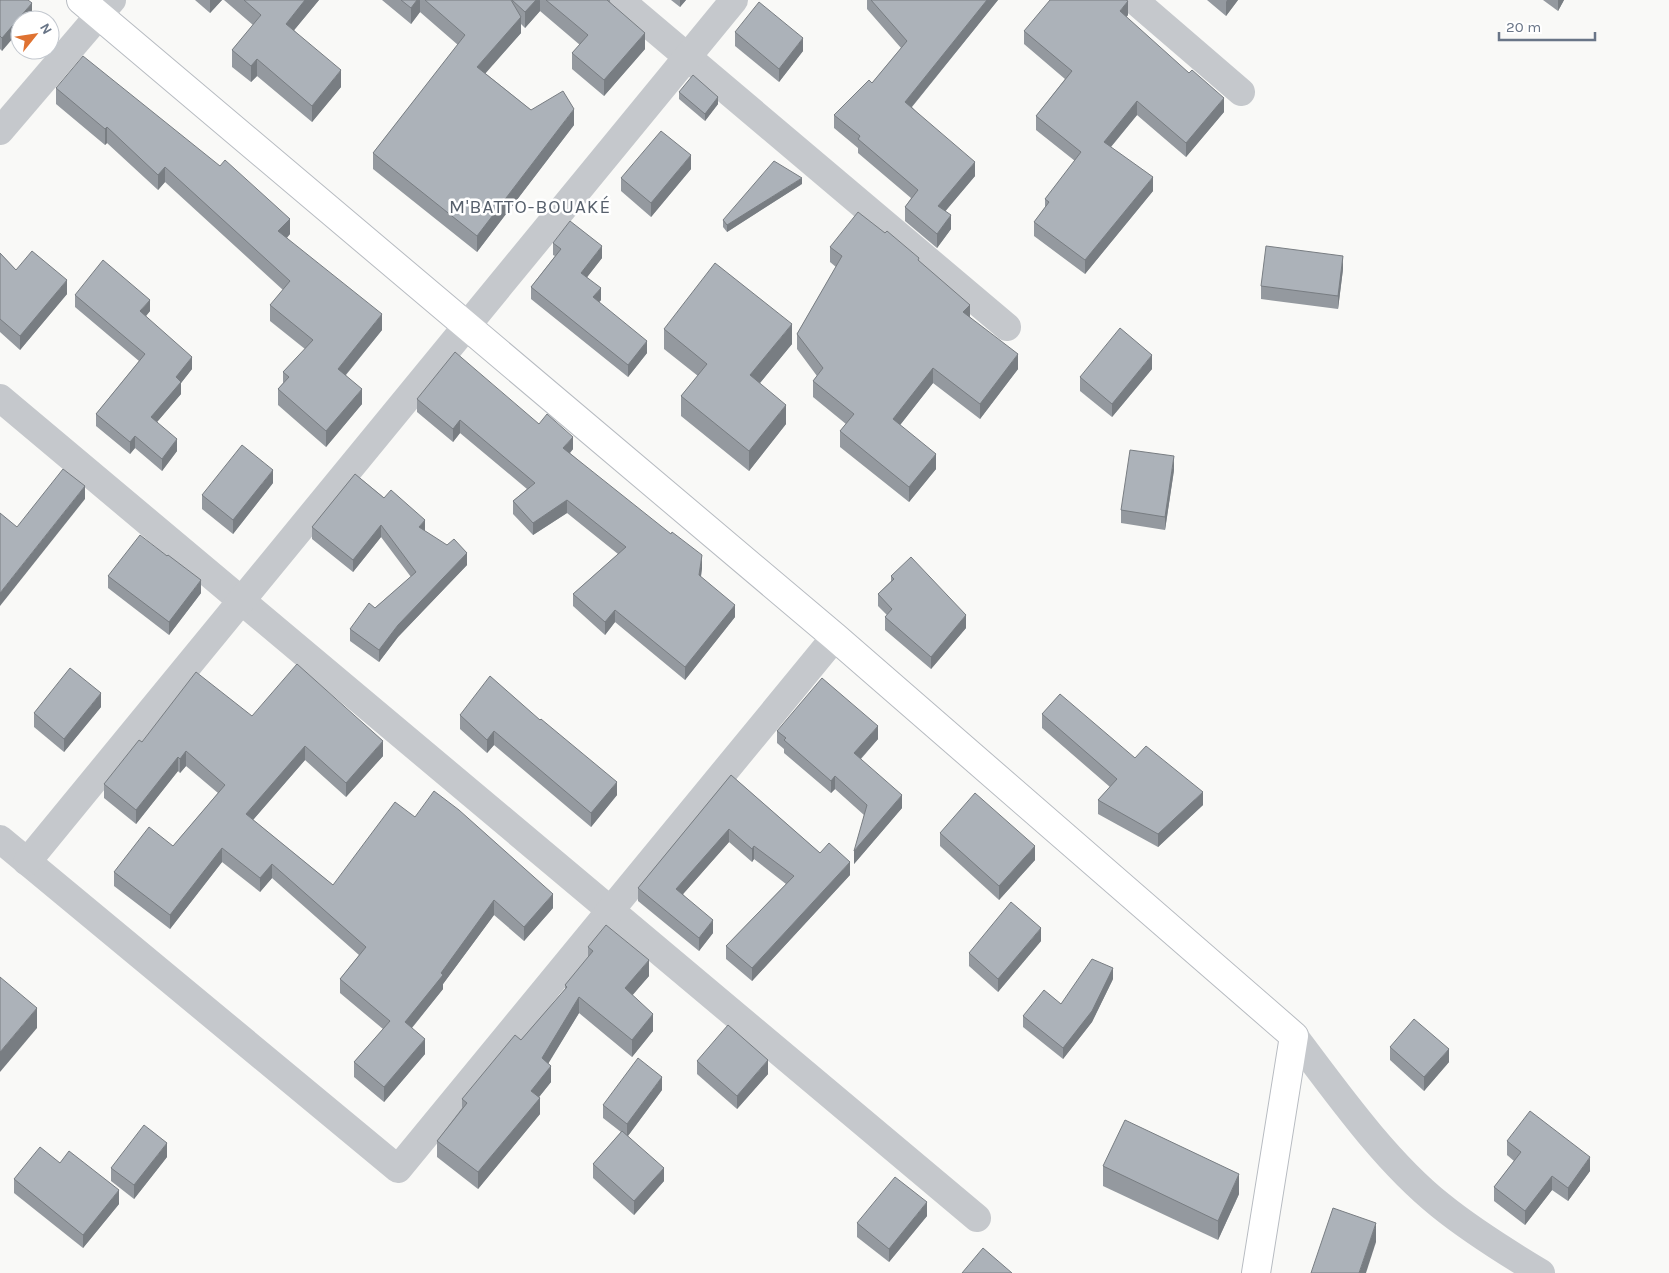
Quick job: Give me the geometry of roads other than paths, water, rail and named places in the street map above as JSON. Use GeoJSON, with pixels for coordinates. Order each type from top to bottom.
{"type":"FeatureCollection","features":[{"type":"Feature","properties":{"kind":"street"},"geometry":{"type":"LineString","coordinates":[[620,0],[1007,327]]}},
{"type":"Feature","properties":{"kind":"street"},"geometry":{"type":"LineString","coordinates":[[28,862],[734,0]]}},
{"type":"Feature","properties":{"kind":"street"},"geometry":{"type":"LineString","coordinates":[[1134,0],[1241,92]]}},
{"type":"Feature","properties":{"kind":"street"},"geometry":{"type":"LineString","coordinates":[[0,131],[97,5],[467,326],[835,637],[1294,1036],[1382,1148],[1439,1204],[1492,1243],[1541,1273]]}},
{"type":"Feature","properties":{"kind":"street"},"geometry":{"type":"LineString","coordinates":[[0,398],[977,1218]]}},
{"type":"Feature","properties":{"kind":"street"},"geometry":{"type":"LineString","coordinates":[[0,839],[398,1169],[835,637]]}},
{"type":"Feature","properties":{"kind":"street"},"geometry":{"type":"LineString","coordinates":[[1256,1273],[1294,1036]]}},
{"type":"Feature","properties":{"kind":"district","name":"M'BATTO-BOUAKÉ"},"geometry":{"type":"Point","coordinates":[530,207]}}]}
